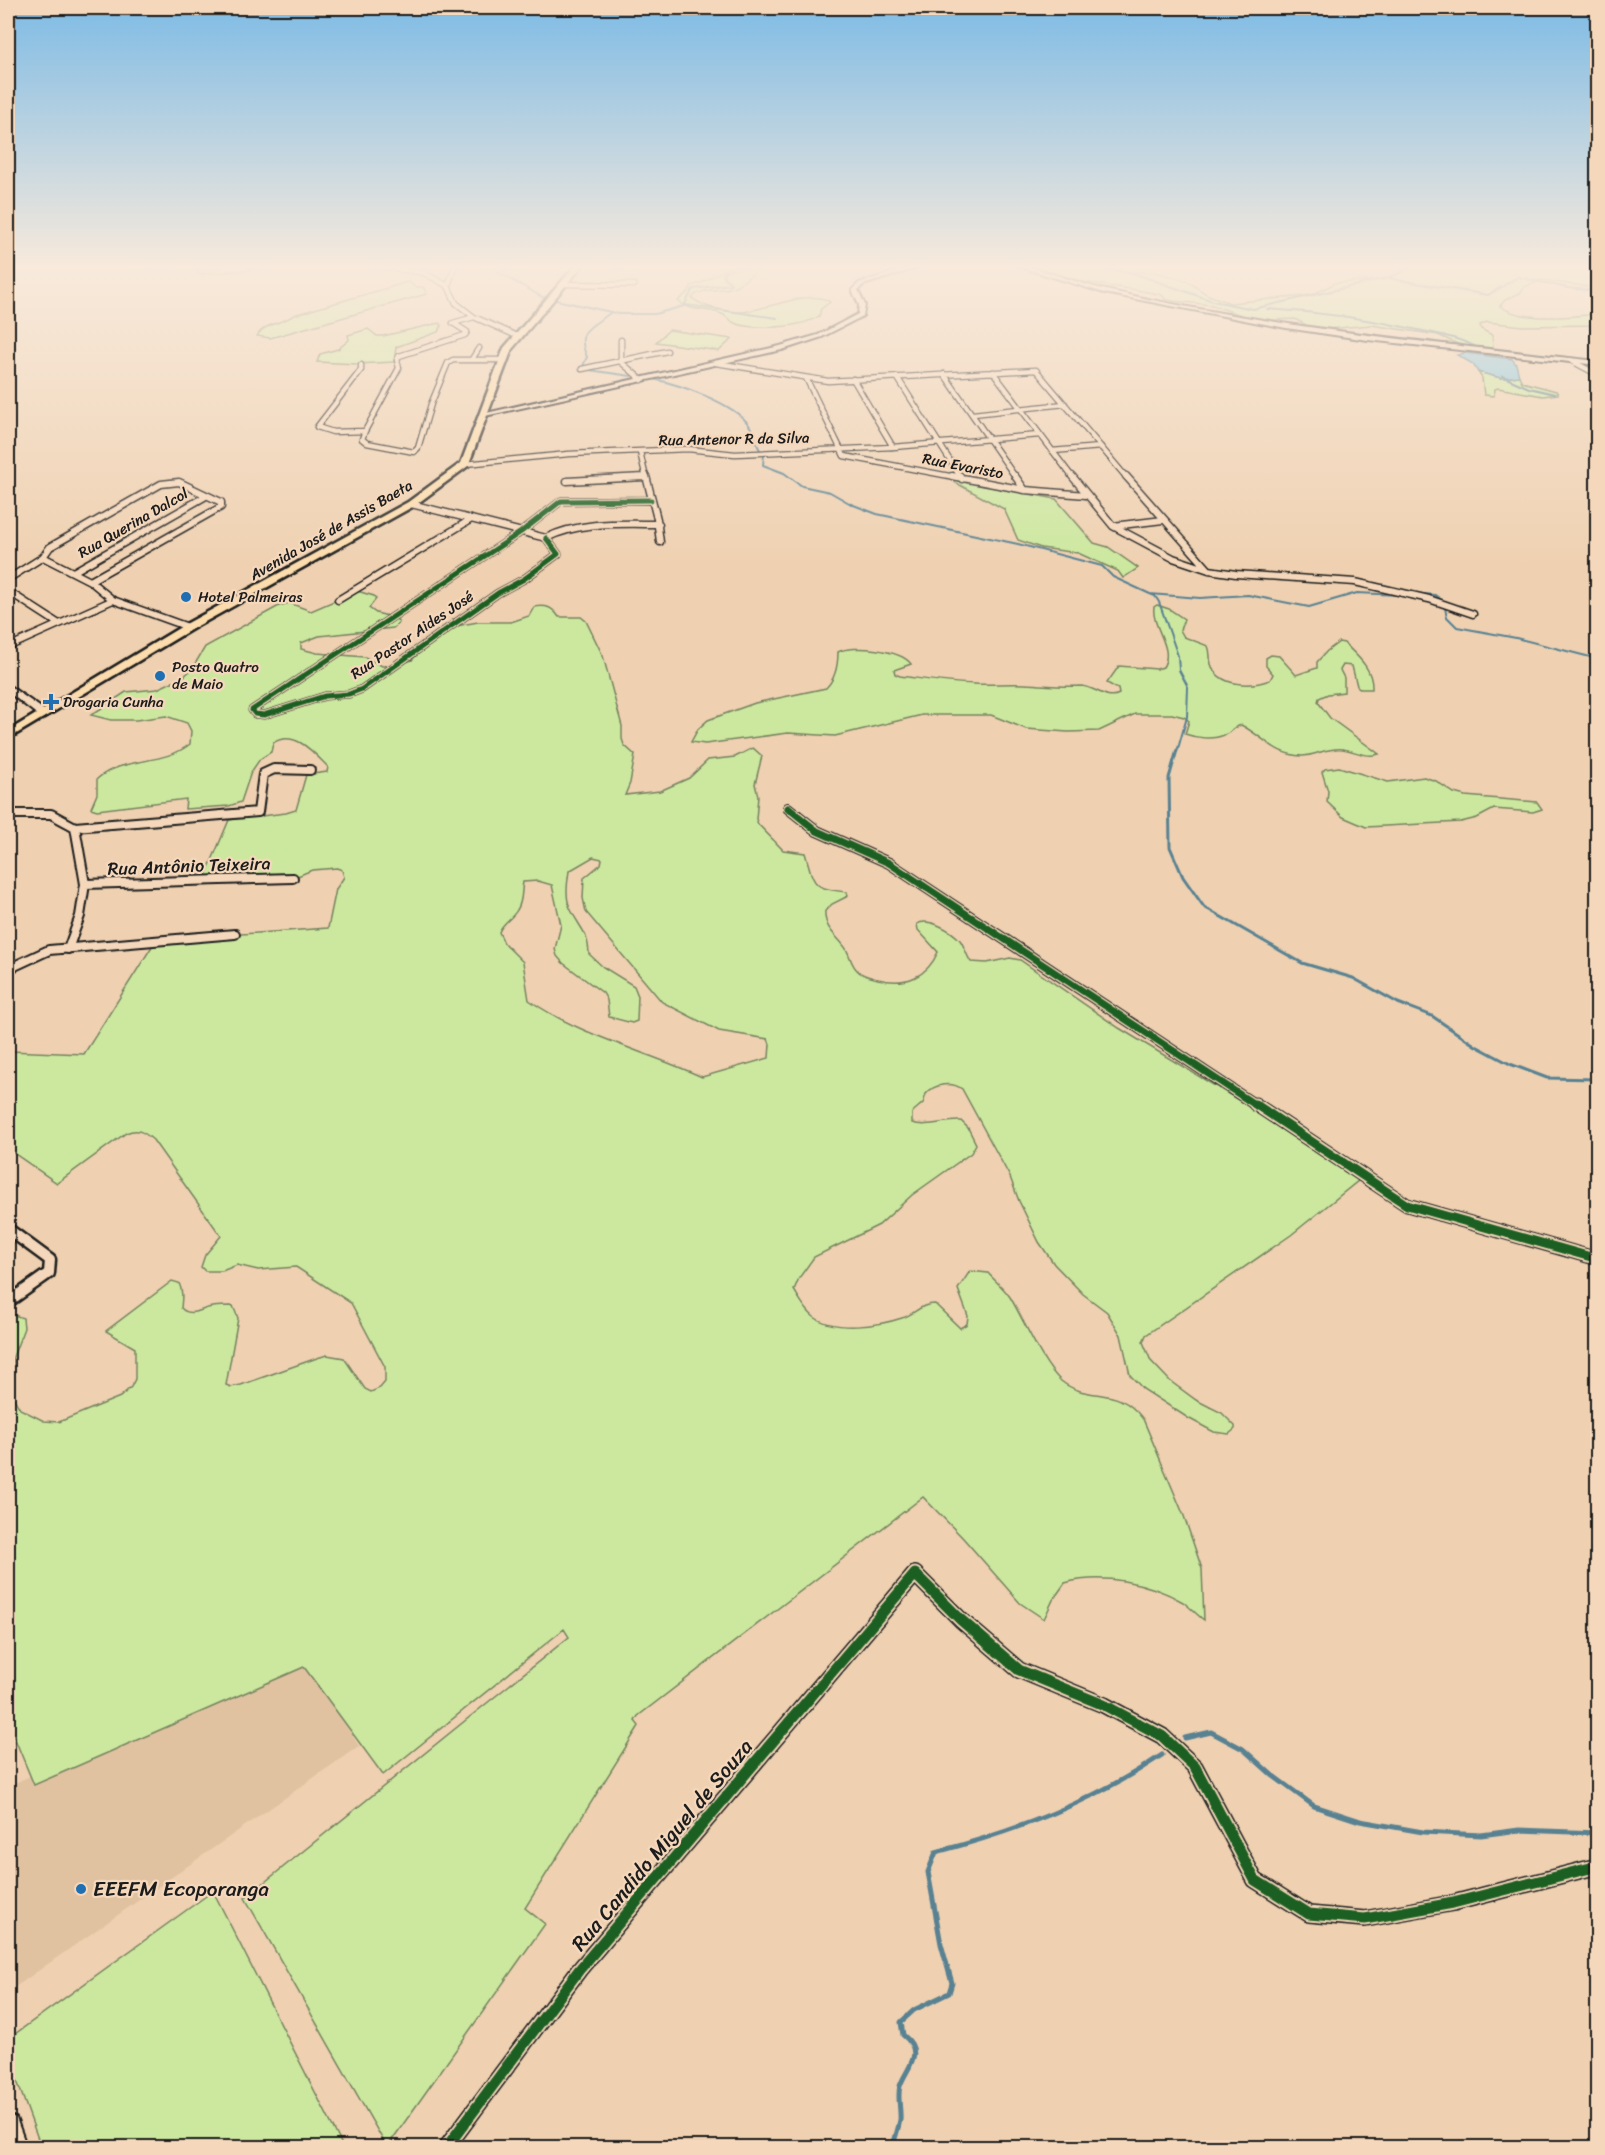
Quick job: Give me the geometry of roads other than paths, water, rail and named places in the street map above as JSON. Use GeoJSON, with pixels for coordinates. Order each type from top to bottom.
{"type":"FeatureCollection","features":[{"type":"Feature","properties":{"kind":"main road"},"geometry":{"type":"LineString","coordinates":[[465,464],[502,366]]}},
{"type":"Feature","properties":{"kind":"main road","name":"Avenida José de Assis Baeta"},"geometry":{"type":"LineString","coordinates":[[8,736],[188,627],[411,504],[465,464]]}},
{"type":"Feature","properties":{"kind":"main road"},"geometry":{"type":"LineString","coordinates":[[8,688],[43,714]]}},
{"type":"Feature","properties":{"kind":"main road"},"geometry":{"type":"LineString","coordinates":[[8,2126],[16,2148]]}},
{"type":"Feature","properties":{"kind":"street"},"geometry":{"type":"LineString","coordinates":[[361,366],[361,370],[317,427],[333,432],[365,431]]}},
{"type":"Feature","properties":{"kind":"street"},"geometry":{"type":"LineString","coordinates":[[398,366],[362,439],[367,443],[414,452],[420,442],[431,404],[447,366]]}},
{"type":"Feature","properties":{"kind":"street"},"geometry":{"type":"LineString","coordinates":[[582,369],[601,366]]}},
{"type":"Feature","properties":{"kind":"street"},"geometry":{"type":"LineString","coordinates":[[625,366],[642,380]]}},
{"type":"Feature","properties":{"kind":"street"},"geometry":{"type":"LineString","coordinates":[[485,414],[705,366]]}},
{"type":"Feature","properties":{"kind":"street"},"geometry":{"type":"LineString","coordinates":[[735,366],[828,381],[1036,370],[1163,520],[1209,570]]}},
{"type":"Feature","properties":{"kind":"street"},"geometry":{"type":"LineString","coordinates":[[1580,366],[1598,375]]}},
{"type":"Feature","properties":{"kind":"street"},"geometry":{"type":"LineString","coordinates":[[993,372],[1086,495],[1113,526],[1173,558],[1209,570],[1355,582],[1429,599],[1473,614]]}},
{"type":"Feature","properties":{"kind":"street"},"geometry":{"type":"LineString","coordinates":[[944,374],[1025,490]]}},
{"type":"Feature","properties":{"kind":"street"},"geometry":{"type":"LineString","coordinates":[[897,377],[962,478]]}},
{"type":"Feature","properties":{"kind":"street"},"geometry":{"type":"LineString","coordinates":[[806,378],[839,449]]}},
{"type":"Feature","properties":{"kind":"street"},"geometry":{"type":"LineString","coordinates":[[853,379],[893,447]]}},
{"type":"Feature","properties":{"kind":"street"},"geometry":{"type":"LineString","coordinates":[[973,414],[1065,404]]}},
{"type":"Feature","properties":{"kind":"street","name":"Rua Antenor R da Silva"},"geometry":{"type":"LineString","coordinates":[[465,464],[552,455],[639,453],[688,449],[735,454],[893,447],[1040,435]]}},
{"type":"Feature","properties":{"kind":"street"},"geometry":{"type":"LineString","coordinates":[[1052,451],[1101,447]]}},
{"type":"Feature","properties":{"kind":"street","name":"Rua Evaristo"},"geometry":{"type":"LineString","coordinates":[[839,449],[844,456],[1025,490],[1086,495]]}},
{"type":"Feature","properties":{"kind":"street"},"geometry":{"type":"LineString","coordinates":[[639,453],[659,524],[660,542]]}},
{"type":"Feature","properties":{"kind":"street"},"geometry":{"type":"LineString","coordinates":[[567,481],[644,477]]}},
{"type":"Feature","properties":{"kind":"street"},"geometry":{"type":"LineString","coordinates":[[8,579],[43,557],[50,547],[161,484],[179,482],[221,502],[221,507],[90,581]]}},
{"type":"Feature","properties":{"kind":"street","name":"Rua Querina Dalcol"},"geometry":{"type":"LineString","coordinates":[[72,572],[206,496]]}},
{"type":"Feature","properties":{"kind":"street"},"geometry":{"type":"LineString","coordinates":[[521,532],[561,501],[651,500]]}},
{"type":"Feature","properties":{"kind":"street"},"geometry":{"type":"LineString","coordinates":[[411,504],[546,538],[556,531],[572,527],[659,524]]}},
{"type":"Feature","properties":{"kind":"street"},"geometry":{"type":"LineString","coordinates":[[338,600],[470,520]]}},
{"type":"Feature","properties":{"kind":"street"},"geometry":{"type":"LineString","coordinates":[[1113,526],[1163,520]]}},
{"type":"Feature","properties":{"kind":"street","name":"Rua Pastor Aides José"},"geometry":{"type":"LineString","coordinates":[[521,532],[252,710],[255,714],[264,715],[325,696],[349,694],[362,689],[498,593],[524,579],[558,554],[546,538]]}},
{"type":"Feature","properties":{"kind":"street"},"geometry":{"type":"LineString","coordinates":[[43,557],[90,581],[113,600],[188,627]]}},
{"type":"Feature","properties":{"kind":"street"},"geometry":{"type":"LineString","coordinates":[[8,591],[59,624]]}},
{"type":"Feature","properties":{"kind":"street"},"geometry":{"type":"LineString","coordinates":[[8,647],[113,600]]}},
{"type":"Feature","properties":{"kind":"street"},"geometry":{"type":"LineString","coordinates":[[8,814],[42,812],[59,815],[75,827],[258,812],[263,774],[274,769],[310,770]]}},
{"type":"Feature","properties":{"kind":"street"},"geometry":{"type":"LineString","coordinates":[[788,808],[817,831],[889,863],[1407,1205],[1598,1259]]}},
{"type":"Feature","properties":{"kind":"street"},"geometry":{"type":"LineString","coordinates":[[68,949],[80,916],[85,884],[75,827]]}},
{"type":"Feature","properties":{"kind":"street","name":"Rua Antônio Teixeira"},"geometry":{"type":"LineString","coordinates":[[85,884],[293,878]]}},
{"type":"Feature","properties":{"kind":"street"},"geometry":{"type":"LineString","coordinates":[[8,969],[49,950],[235,934]]}},
{"type":"Feature","properties":{"kind":"street"},"geometry":{"type":"LineString","coordinates":[[8,1229],[50,1260],[50,1273],[8,1302]]}},
{"type":"Feature","properties":{"kind":"street","name":"Rua Candido Miguel de Souza"},"geometry":{"type":"LineString","coordinates":[[446,2148],[579,1971],[915,1574],[961,1620],[1019,1670],[1104,1705],[1162,1736],[1195,1767],[1256,1880],[1309,1914],[1365,1919],[1453,1903],[1598,1866]]}},
{"type":"Feature","properties":{"kind":"water"},"geometry":{"type":"Polygon","coordinates":[[[1474,366],[1516,366],[1519,376],[1501,378],[1478,372],[1474,366]]]}},
{"type":"Feature","properties":{"kind":"waterway"},"geometry":{"type":"LineString","coordinates":[[589,370],[631,376]]}},
{"type":"Feature","properties":{"kind":"waterway"},"geometry":{"type":"LineString","coordinates":[[1502,376],[1529,388],[1555,394]]}},
{"type":"Feature","properties":{"kind":"waterway"},"geometry":{"type":"LineString","coordinates":[[653,379],[690,390],[731,409],[749,425],[760,450]]}},
{"type":"Feature","properties":{"kind":"waterway"},"geometry":{"type":"LineString","coordinates":[[764,455],[763,465],[784,473],[802,486],[830,492],[851,504],[877,514],[1018,544],[1102,566],[1113,577],[1150,594]]}},
{"type":"Feature","properties":{"kind":"waterway"},"geometry":{"type":"LineString","coordinates":[[1150,594],[1200,598],[1248,595],[1309,607],[1357,593],[1400,595]]}},
{"type":"Feature","properties":{"kind":"waterway"},"geometry":{"type":"LineString","coordinates":[[1413,593],[1435,595],[1442,600]]}},
{"type":"Feature","properties":{"kind":"waterway"},"geometry":{"type":"LineString","coordinates":[[1150,594],[1155,596],[1159,602],[1178,656],[1179,670],[1188,687],[1187,717],[1177,752]]}},
{"type":"Feature","properties":{"kind":"waterway"},"geometry":{"type":"LineString","coordinates":[[1445,608],[1447,617],[1457,627],[1516,638],[1598,659]]}},
{"type":"Feature","properties":{"kind":"waterway"},"geometry":{"type":"LineString","coordinates":[[1177,750],[1169,778],[1170,847],[1183,877],[1204,907],[1302,963],[1353,978],[1398,1003],[1432,1016],[1476,1046],[1510,1064],[1547,1078],[1598,1079]]}},
{"type":"Feature","properties":{"kind":"waterway"},"geometry":{"type":"LineString","coordinates":[[1185,1738],[1211,1732],[1243,1749],[1272,1775],[1314,1806],[1360,1821],[1423,1832],[1481,1835],[1519,1830],[1598,1833]]}},
{"type":"Feature","properties":{"kind":"waterway"},"geometry":{"type":"LineString","coordinates":[[892,2148],[900,2120],[900,2086],[914,2054],[910,2042],[903,2035],[901,2022],[914,2010],[949,1993],[952,1983],[941,1944],[928,1872],[936,1852],[996,1835],[1081,1801],[1136,1772],[1162,1755]]}},
{"type":"Feature","properties":{"kind":"place","name":"Hotel Palmeiras"},"geometry":{"type":"Point","coordinates":[186,597]}},
{"type":"Feature","properties":{"kind":"place","name":"Posto Quatro de Maio"},"geometry":{"type":"Point","coordinates":[160,676]}},
{"type":"Feature","properties":{"kind":"place","name":"Drogaria Cunha"},"geometry":{"type":"Point","coordinates":[51,702]}},
{"type":"Feature","properties":{"kind":"place","name":"EEEFM Ecoporanga"},"geometry":{"type":"Point","coordinates":[81,1889]}}]}
